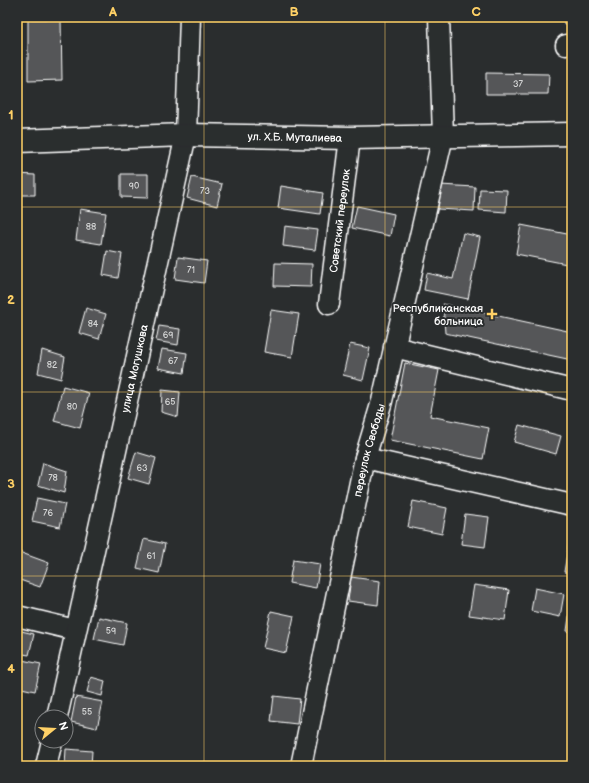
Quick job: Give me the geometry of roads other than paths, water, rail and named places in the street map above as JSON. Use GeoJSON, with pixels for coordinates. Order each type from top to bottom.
{"type":"FeatureCollection","features":[{"type":"Feature","properties":{"kind":"main road","name":"ул. Х.Б. Муталиева"},"geometry":{"type":"LineString","coordinates":[[17,141],[186,135],[350,138],[572,134]]}},
{"type":"Feature","properties":{"kind":"street","name":"улица Могушкова"},"geometry":{"type":"LineString","coordinates":[[59,709],[186,135],[190,17]]}},
{"type":"Feature","properties":{"kind":"street","name":"переулок Свободы"},"geometry":{"type":"LineString","coordinates":[[301,766],[365,458],[382,401],[443,136],[439,17]]}},
{"type":"Feature","properties":{"kind":"street","name":"Советский переулок"},"geometry":{"type":"LineString","coordinates":[[329,304],[350,138]]}},
{"type":"Feature","properties":{"kind":"street"},"geometry":{"type":"LineString","coordinates":[[394,347],[572,390]]}},
{"type":"Feature","properties":{"kind":"street"},"geometry":{"type":"LineString","coordinates":[[365,458],[572,506]]}},
{"type":"Feature","properties":{"kind":"street"},"geometry":{"type":"LineString","coordinates":[[17,616],[75,630]]}},
{"type":"Feature","properties":{"kind":"street"},"geometry":{"type":"LineString","coordinates":[[46,766],[50,749]]}},
{"type":"Feature","properties":{"kind":"place","name":"Республиканская больница"},"geometry":{"type":"Point","coordinates":[492,314]}}]}
